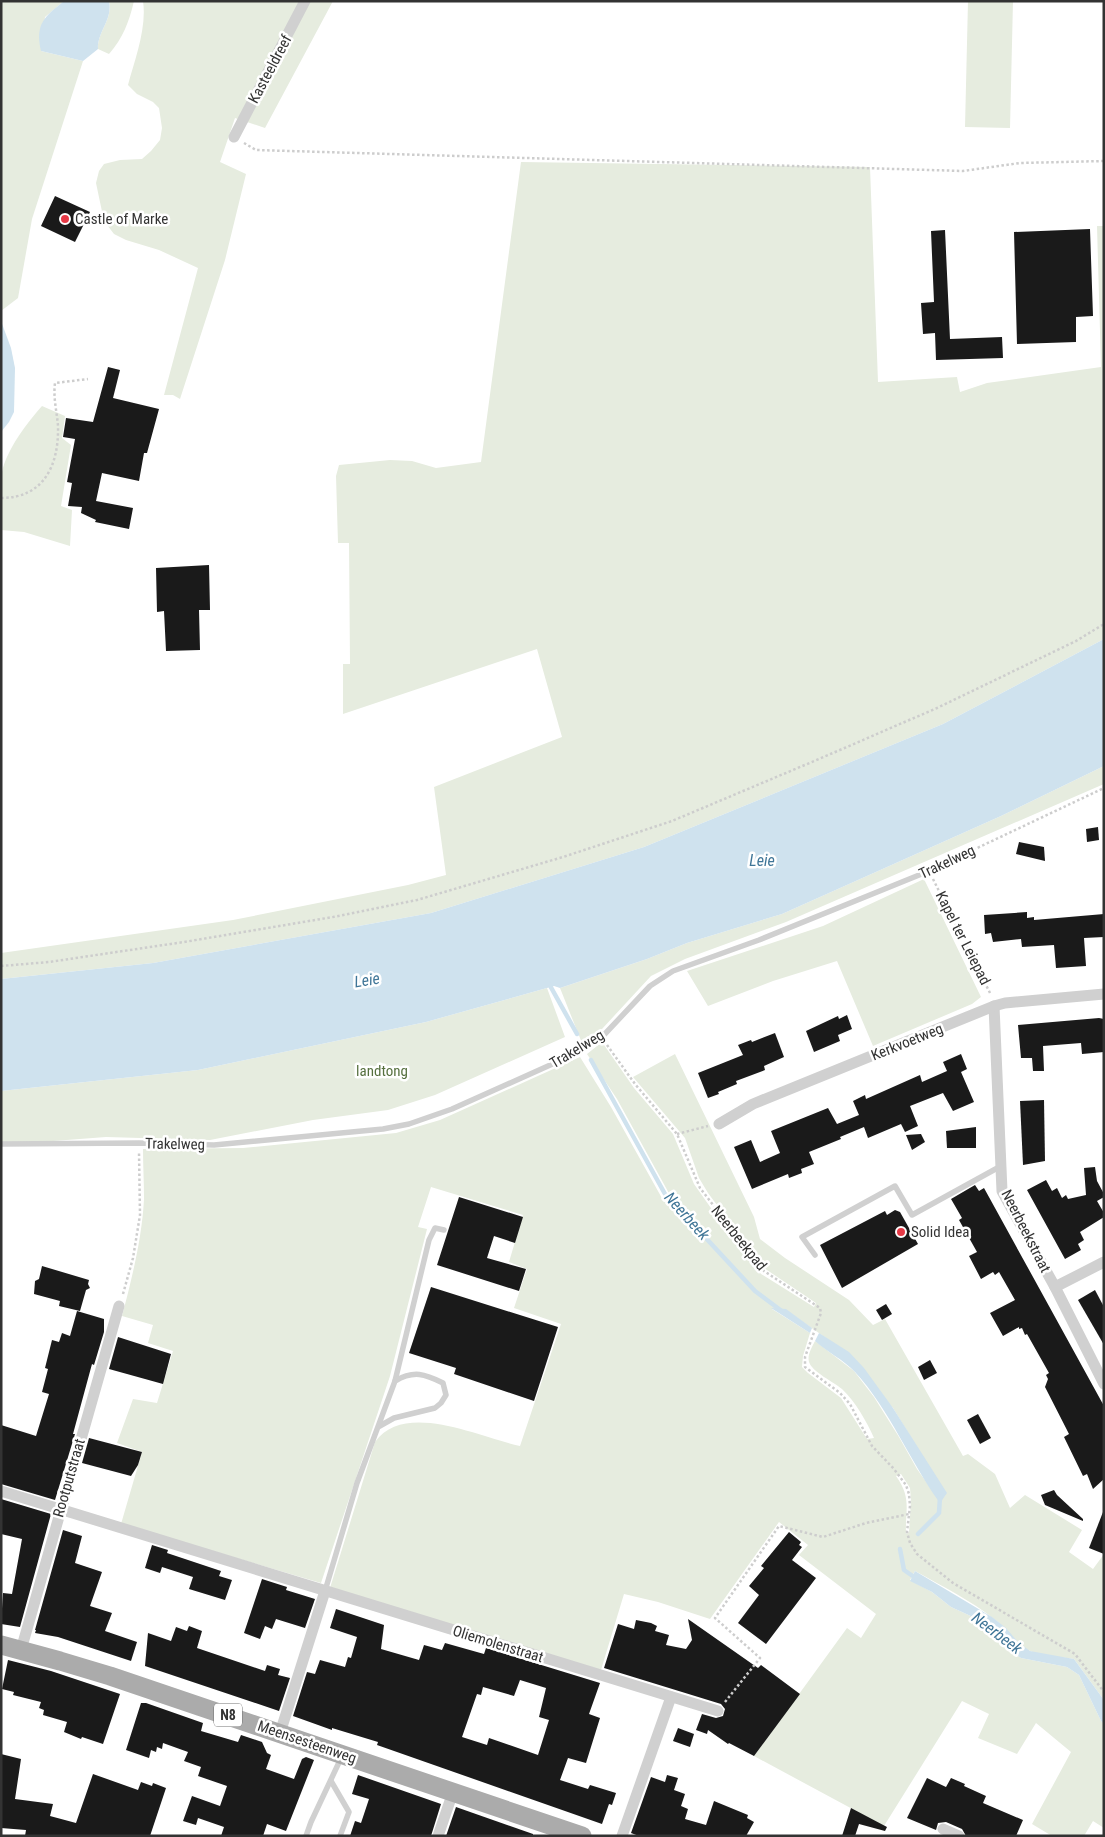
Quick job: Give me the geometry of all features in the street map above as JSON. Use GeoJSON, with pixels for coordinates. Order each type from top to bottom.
{"type":"FeatureCollection","features":[{"type":"Feature","properties":{"kind":"main road","name":"Meensesteenweg"},"geometry":{"type":"LineString","coordinates":[[1,1645],[85,1668],[582,1836]]}},
{"type":"Feature","properties":{"kind":"street","name":"Kasteeldreef"},"geometry":{"type":"LineString","coordinates":[[234,136],[305,1]]}},
{"type":"Feature","properties":{"kind":"street","name":"Kerkvoetweg"},"geometry":{"type":"LineString","coordinates":[[719,1124],[753,1104],[994,1006],[1005,1003],[1104,994]]}},
{"type":"Feature","properties":{"kind":"street","name":"Neerbeekstraat"},"geometry":{"type":"LineString","coordinates":[[994,1006],[1002,1191],[1104,1384]]}},
{"type":"Feature","properties":{"kind":"street"},"geometry":{"type":"LineString","coordinates":[[1054,1287],[1104,1262]]}},
{"type":"Feature","properties":{"kind":"street","name":"Rootputstraat"},"geometry":{"type":"LineString","coordinates":[[21,1650],[119,1306]]}},
{"type":"Feature","properties":{"kind":"street","name":"Oliemolenstraat"},"geometry":{"type":"LineString","coordinates":[[1,1492],[718,1711]]}},
{"type":"Feature","properties":{"kind":"street"},"geometry":{"type":"LineString","coordinates":[[280,1733],[325,1591]]}},
{"type":"Feature","properties":{"kind":"street"},"geometry":{"type":"LineString","coordinates":[[622,1836],[672,1697]]}},
{"type":"Feature","properties":{"kind":"street"},"geometry":{"type":"LineString","coordinates":[[438,1836],[453,1792]]}},
{"type":"Feature","properties":{"kind":"street"},"geometry":{"type":"LineString","coordinates":[[943,1829],[959,1836]]}},
{"type":"Feature","properties":{"kind":"lane","name":"Trakelweg"},"geometry":{"type":"LineString","coordinates":[[1,1144],[139,1143],[214,1145],[383,1129],[409,1124],[452,1109],[560,1061],[602,1037],[650,986],[673,971],[759,940],[929,871]]}},
{"type":"Feature","properties":{"kind":"lane"},"geometry":{"type":"LineString","coordinates":[[815,1255],[802,1237],[895,1186],[912,1214],[1001,1166]]}},
{"type":"Feature","properties":{"kind":"lane"},"geometry":{"type":"LineString","coordinates":[[325,1591],[357,1483],[395,1381],[429,1240],[435,1228],[444,1230]]}},
{"type":"Feature","properties":{"kind":"lane"},"geometry":{"type":"LineString","coordinates":[[378,1427],[394,1418],[435,1408],[442,1403],[446,1395],[444,1383],[430,1377],[417,1374],[404,1376],[395,1381]]}},
{"type":"Feature","properties":{"kind":"lane"},"geometry":{"type":"LineString","coordinates":[[306,1836],[343,1754]]}},
{"type":"Feature","properties":{"kind":"lane"},"geometry":{"type":"LineString","coordinates":[[331,1781],[349,1812],[340,1836]]}},
{"type":"Feature","properties":{"kind":"path"},"geometry":{"type":"LineString","coordinates":[[234,136],[256,150],[944,170],[979,170],[1020,163],[1104,161]]}},
{"type":"Feature","properties":{"kind":"path"},"geometry":{"type":"LineString","coordinates":[[1,498],[20,496],[35,488],[46,477],[54,463],[57,452],[58,425],[55,383],[88,379]]}},
{"type":"Feature","properties":{"kind":"path"},"geometry":{"type":"LineString","coordinates":[[1,966],[48,962],[145,948],[333,917],[417,900],[563,857],[672,820],[828,755],[937,708],[1076,641],[1104,624]]}},
{"type":"Feature","properties":{"kind":"path","name":"Trakelweg"},"geometry":{"type":"LineString","coordinates":[[929,871],[1104,788]]}},
{"type":"Feature","properties":{"kind":"path","name":"Kapel ter Leiepad"},"geometry":{"type":"LineString","coordinates":[[929,871],[993,999],[994,1006]]}},
{"type":"Feature","properties":{"kind":"path","name":"Neerbeekpad"},"geometry":{"type":"LineString","coordinates":[[602,1037],[635,1084],[677,1134],[700,1188],[764,1271],[820,1308],[821,1313],[805,1357],[805,1367],[840,1393],[850,1404],[872,1446],[906,1485],[909,1494],[907,1532],[916,1554],[953,1583],[1075,1654],[1104,1692]]}},
{"type":"Feature","properties":{"kind":"path"},"geometry":{"type":"LineString","coordinates":[[677,1134],[719,1124]]}},
{"type":"Feature","properties":{"kind":"path"},"geometry":{"type":"LineString","coordinates":[[119,1306],[133,1258],[140,1215],[139,1143]]}},
{"type":"Feature","properties":{"kind":"path"},"geometry":{"type":"LineString","coordinates":[[718,1711],[760,1658],[715,1618],[779,1526],[823,1538],[866,1523],[909,1514]]}},
{"type":"Feature","properties":{"kind":"green space"},"geometry":{"type":"Polygon","coordinates":[[[1,1],[64,1],[45,17],[41,51],[83,61],[32,219],[18,298],[1,311],[1,1]]]}},
{"type":"Feature","properties":{"kind":"green space"},"geometry":{"type":"Polygon","coordinates":[[[109,1],[134,1],[125,29],[109,54],[98,49],[98,43],[109,14],[109,1]]]}},
{"type":"Feature","properties":{"kind":"green space"},"geometry":{"type":"Polygon","coordinates":[[[143,1],[333,1],[265,128],[235,118],[220,162],[246,174],[225,260],[180,399],[173,395],[164,395],[198,268],[159,250],[126,240],[114,234],[104,221],[96,183],[99,171],[104,164],[120,160],[142,159],[160,140],[162,128],[159,108],[153,102],[137,94],[128,85],[142,33],[143,1]]]}},
{"type":"Feature","properties":{"kind":"green space"},"geometry":{"type":"Polygon","coordinates":[[[968,1],[1013,1],[1010,128],[965,127],[968,1]]]}},
{"type":"Feature","properties":{"kind":"green space"},"geometry":{"type":"Polygon","coordinates":[[[521,162],[870,167],[878,382],[957,377],[960,392],[987,383],[1101,367],[1097,226],[1104,226],[1104,639],[943,724],[644,847],[431,913],[153,963],[1,979],[1,953],[233,920],[408,885],[446,875],[434,787],[562,737],[537,649],[343,714],[343,664],[350,664],[349,543],[338,543],[336,476],[339,465],[390,460],[412,461],[436,468],[481,462],[521,162]]]}},
{"type":"Feature","properties":{"kind":"green space"},"geometry":{"type":"Polygon","coordinates":[[[42,406],[65,416],[62,438],[71,445],[61,506],[72,510],[70,546],[24,532],[1,530],[2,472],[8,454],[18,437],[42,406]]]}},
{"type":"Feature","properties":{"kind":"green space"},"geometry":{"type":"Polygon","coordinates":[[[1104,766],[1104,784],[786,922],[685,959],[651,976],[602,1029],[582,1043],[560,988],[647,959],[687,943],[782,914],[1001,816],[1104,766]]]}},
{"type":"Feature","properties":{"kind":"green space"},"geometry":{"type":"Polygon","coordinates":[[[924,879],[981,997],[972,1004],[873,1046],[837,961],[773,981],[708,1006],[687,971],[823,926],[924,879]]]}},
{"type":"Feature","properties":{"kind":"green space","name":"landtong"},"geometry":{"type":"Polygon","coordinates":[[[547,988],[565,1037],[435,1095],[388,1110],[313,1120],[210,1140],[106,1137],[1,1145],[1,1091],[198,1070],[426,1022],[547,988]]]}},
{"type":"Feature","properties":{"kind":"green space"},"geometry":{"type":"Polygon","coordinates":[[[602,1042],[634,1088],[673,1134],[694,1184],[761,1274],[814,1307],[816,1303],[764,1268],[708,1193],[699,1178],[685,1138],[633,1077],[675,1054],[754,1217],[760,1239],[785,1258],[849,1300],[873,1325],[885,1319],[963,1456],[968,1454],[995,1474],[1010,1508],[1025,1495],[1082,1530],[1069,1552],[1093,1569],[1104,1554],[1104,1700],[1074,1659],[1044,1655],[1028,1650],[999,1623],[956,1593],[915,1571],[910,1580],[932,1592],[951,1607],[975,1618],[992,1629],[1005,1642],[1010,1651],[1021,1658],[1067,1667],[1079,1675],[1101,1721],[1104,1723],[1104,1828],[1093,1821],[1084,1836],[1052,1836],[1032,1824],[1071,1752],[1036,1723],[1017,1754],[978,1738],[989,1714],[962,1701],[884,1826],[754,1756],[847,1628],[861,1638],[876,1614],[799,1555],[808,1545],[779,1522],[710,1619],[658,1602],[624,1594],[601,1670],[330,1588],[375,1442],[388,1430],[405,1424],[444,1425],[520,1446],[561,1324],[514,1308],[527,1269],[509,1262],[523,1215],[431,1187],[418,1227],[427,1229],[390,1376],[321,1583],[121,1524],[142,1452],[117,1443],[133,1399],[157,1403],[173,1351],[148,1343],[153,1325],[122,1316],[133,1273],[141,1228],[144,1199],[143,1149],[243,1148],[396,1133],[440,1120],[580,1057],[611,1107],[663,1200],[671,1197],[617,1099],[587,1054],[602,1042]],[[772,1309],[810,1333],[803,1356],[802,1367],[841,1398],[867,1439],[874,1438],[868,1425],[847,1394],[811,1366],[809,1357],[815,1341],[854,1371],[874,1397],[917,1469],[941,1503],[920,1452],[893,1408],[826,1338],[786,1310],[772,1309]],[[901,1474],[896,1476],[906,1498],[906,1534],[909,1532],[910,1488],[901,1474]]]}},
{"type":"Feature","properties":{"kind":"water"},"geometry":{"type":"Polygon","coordinates":[[[64,1],[109,1],[109,14],[98,43],[98,49],[83,61],[41,51],[39,42],[40,28],[46,17],[64,1]]]}},
{"type":"Feature","properties":{"kind":"water"},"geometry":{"type":"Polygon","coordinates":[[[1,321],[11,348],[15,368],[14,412],[1,432],[1,321]]]}},
{"type":"Feature","properties":{"kind":"water","name":"Leie"},"geometry":{"type":"Polygon","coordinates":[[[1104,639],[1104,766],[1001,816],[782,914],[687,943],[647,959],[560,988],[554,986],[426,1022],[198,1070],[1,1091],[1,979],[153,963],[431,913],[644,847],[943,724],[1104,639]]]}},
{"type":"Feature","properties":{"kind":"water"},"geometry":{"type":"Polygon","coordinates":[[[771,1308],[786,1309],[812,1328],[810,1333],[771,1308]]]}},
{"type":"Feature","properties":{"kind":"water"},"geometry":{"type":"Polygon","coordinates":[[[819,1333],[849,1352],[864,1368],[893,1408],[947,1493],[940,1503],[879,1403],[851,1368],[815,1341],[819,1333]]]}},
{"type":"Feature","properties":{"kind":"water"},"geometry":{"type":"Polygon","coordinates":[[[915,1571],[992,1617],[1030,1651],[1074,1659],[1104,1700],[1104,1724],[1079,1675],[1067,1667],[1021,1658],[1010,1651],[1005,1642],[992,1629],[975,1618],[951,1607],[932,1592],[910,1581],[915,1571]]]}},
{"type":"Feature","properties":{"kind":"building","name":"Castle of Marke"},"geometry":{"type":"Polygon","coordinates":[[[55,196],[90,212],[75,242],[41,226],[55,196]]]}},
{"type":"Feature","properties":{"kind":"building"},"geometry":{"type":"Polygon","coordinates":[[[1090,229],[1093,316],[1076,317],[1076,342],[1017,344],[1014,232],[1090,229]]]}},
{"type":"Feature","properties":{"kind":"building"},"geometry":{"type":"Polygon","coordinates":[[[945,230],[950,339],[1002,337],[1003,358],[936,360],[935,333],[923,334],[921,303],[934,302],[931,231],[945,230]]]}},
{"type":"Feature","properties":{"kind":"building"},"geometry":{"type":"Polygon","coordinates":[[[108,367],[120,370],[113,398],[159,409],[147,453],[144,453],[139,481],[102,473],[96,501],[133,508],[129,529],[95,522],[96,520],[81,513],[82,507],[68,506],[72,483],[67,482],[75,439],[63,437],[66,418],[93,422],[108,367]]]}},
{"type":"Feature","properties":{"kind":"building"},"geometry":{"type":"Polygon","coordinates":[[[209,565],[210,610],[199,610],[200,650],[166,651],[164,611],[157,612],[156,568],[209,565]]]}},
{"type":"Feature","properties":{"kind":"building"},"geometry":{"type":"Polygon","coordinates":[[[1098,827],[1099,840],[1087,842],[1086,829],[1098,827]]]}},
{"type":"Feature","properties":{"kind":"building"},"geometry":{"type":"Polygon","coordinates":[[[1019,842],[1044,847],[1045,861],[1016,854],[1019,842]]]}},
{"type":"Feature","properties":{"kind":"building"},"geometry":{"type":"Polygon","coordinates":[[[1027,912],[1027,918],[1034,917],[1034,920],[1104,914],[1104,937],[1084,938],[1086,966],[1056,968],[1054,945],[1022,947],[1021,939],[993,942],[991,933],[985,934],[984,915],[1027,912]]]}},
{"type":"Feature","properties":{"kind":"building"},"geometry":{"type":"Polygon","coordinates":[[[847,1015],[852,1029],[838,1035],[840,1041],[814,1052],[806,1031],[838,1016],[839,1019],[847,1015]]]}},
{"type":"Feature","properties":{"kind":"building"},"geometry":{"type":"Polygon","coordinates":[[[1104,1019],[1104,1052],[1082,1054],[1081,1043],[1043,1046],[1044,1071],[1033,1071],[1032,1058],[1021,1058],[1018,1025],[1104,1019]]]}},
{"type":"Feature","properties":{"kind":"building"},"geometry":{"type":"Polygon","coordinates":[[[775,1033],[784,1057],[764,1066],[765,1070],[736,1081],[737,1084],[708,1098],[698,1073],[743,1055],[738,1045],[775,1033]]]}},
{"type":"Feature","properties":{"kind":"building"},"geometry":{"type":"Polygon","coordinates":[[[961,1054],[967,1069],[961,1072],[974,1102],[953,1111],[943,1093],[910,1106],[918,1126],[905,1132],[901,1124],[868,1138],[864,1127],[809,1152],[814,1164],[801,1169],[802,1173],[789,1178],[788,1174],[752,1189],[734,1147],[751,1140],[760,1162],[780,1153],[771,1131],[828,1108],[837,1124],[859,1115],[853,1101],[865,1095],[866,1099],[920,1075],[922,1082],[947,1071],[943,1062],[961,1054]]]}},
{"type":"Feature","properties":{"kind":"building"},"geometry":{"type":"Polygon","coordinates":[[[1044,1100],[1045,1161],[1023,1165],[1020,1101],[1044,1100]]]}},
{"type":"Feature","properties":{"kind":"building"},"geometry":{"type":"Polygon","coordinates":[[[976,1127],[976,1148],[947,1148],[946,1131],[976,1127]]]}},
{"type":"Feature","properties":{"kind":"building"},"geometry":{"type":"Polygon","coordinates":[[[921,1134],[925,1142],[912,1150],[906,1135],[921,1134]]]}},
{"type":"Feature","properties":{"kind":"building"},"geometry":{"type":"Polygon","coordinates":[[[1095,1167],[1097,1181],[1104,1194],[1104,1197],[1097,1201],[1104,1213],[1104,1217],[1080,1232],[1084,1240],[1078,1244],[1081,1250],[1065,1259],[1027,1190],[1046,1180],[1052,1191],[1057,1188],[1062,1198],[1066,1195],[1068,1199],[1086,1195],[1084,1168],[1095,1167]]]}},
{"type":"Feature","properties":{"kind":"building"},"geometry":{"type":"Polygon","coordinates":[[[975,1185],[979,1191],[984,1188],[1104,1406],[1104,1479],[1093,1489],[1087,1474],[1083,1476],[1064,1437],[1069,1434],[1045,1387],[1048,1379],[1046,1375],[1049,1373],[1027,1334],[1025,1335],[1022,1328],[1019,1329],[1019,1327],[1003,1336],[990,1313],[1015,1300],[999,1272],[995,1275],[993,1272],[981,1279],[969,1256],[977,1252],[959,1220],[962,1218],[951,1199],[975,1185]]]}},
{"type":"Feature","properties":{"kind":"building"},"geometry":{"type":"Polygon","coordinates":[[[459,1197],[523,1217],[515,1243],[494,1236],[487,1258],[526,1269],[519,1291],[437,1265],[459,1197]]]}},
{"type":"Feature","properties":{"kind":"building"},"geometry":{"type":"Polygon","coordinates":[[[895,1210],[900,1212],[918,1244],[842,1288],[820,1245],[885,1211],[887,1215],[895,1210]]]}},
{"type":"Feature","properties":{"kind":"building"},"geometry":{"type":"Polygon","coordinates":[[[42,1266],[89,1280],[90,1288],[86,1290],[80,1311],[59,1306],[60,1301],[34,1294],[35,1281],[39,1279],[42,1266]]]}},
{"type":"Feature","properties":{"kind":"building"},"geometry":{"type":"Polygon","coordinates":[[[431,1287],[558,1327],[534,1401],[454,1374],[456,1368],[409,1353],[431,1287]]]}},
{"type":"Feature","properties":{"kind":"building"},"geometry":{"type":"Polygon","coordinates":[[[1095,1290],[1104,1307],[1104,1345],[1078,1300],[1095,1290]]]}},
{"type":"Feature","properties":{"kind":"building"},"geometry":{"type":"Polygon","coordinates":[[[886,1304],[892,1314],[882,1320],[876,1310],[886,1304]]]}},
{"type":"Feature","properties":{"kind":"building"},"geometry":{"type":"Polygon","coordinates":[[[77,1311],[104,1319],[104,1332],[94,1365],[92,1364],[73,1434],[75,1434],[55,1500],[1,1484],[1,1425],[36,1436],[49,1394],[42,1392],[48,1369],[45,1368],[52,1340],[59,1342],[62,1333],[70,1336],[77,1311]]]}},
{"type":"Feature","properties":{"kind":"building"},"geometry":{"type":"Polygon","coordinates":[[[118,1337],[171,1354],[163,1384],[109,1369],[118,1337]]]}},
{"type":"Feature","properties":{"kind":"building"},"geometry":{"type":"Polygon","coordinates":[[[930,1360],[937,1373],[924,1380],[918,1367],[930,1360]]]}},
{"type":"Feature","properties":{"kind":"building"},"geometry":{"type":"Polygon","coordinates":[[[978,1414],[991,1438],[980,1444],[967,1420],[978,1414]]]}},
{"type":"Feature","properties":{"kind":"building"},"geometry":{"type":"Polygon","coordinates":[[[89,1438],[142,1452],[138,1465],[131,1476],[82,1463],[89,1438]]]}},
{"type":"Feature","properties":{"kind":"building"},"geometry":{"type":"Polygon","coordinates":[[[1054,1490],[1083,1521],[1045,1505],[1041,1495],[1054,1490]]]}},
{"type":"Feature","properties":{"kind":"building"},"geometry":{"type":"Polygon","coordinates":[[[1,1499],[51,1514],[20,1627],[1,1624],[3,1593],[12,1594],[22,1539],[1,1534],[1,1499]]]}},
{"type":"Feature","properties":{"kind":"building"},"geometry":{"type":"Polygon","coordinates":[[[1104,1513],[1104,1554],[1089,1548],[1104,1513]]]}},
{"type":"Feature","properties":{"kind":"building"},"geometry":{"type":"Polygon","coordinates":[[[63,1530],[82,1536],[75,1563],[102,1572],[90,1606],[112,1613],[105,1631],[137,1642],[131,1661],[58,1637],[35,1633],[63,1530]]]}},
{"type":"Feature","properties":{"kind":"building"},"geometry":{"type":"Polygon","coordinates":[[[789,1532],[801,1542],[799,1545],[802,1547],[792,1560],[816,1578],[766,1644],[738,1623],[759,1595],[749,1586],[764,1568],[761,1566],[789,1532]]]}},
{"type":"Feature","properties":{"kind":"building"},"geometry":{"type":"Polygon","coordinates":[[[152,1545],[168,1550],[167,1553],[221,1571],[219,1576],[232,1580],[225,1600],[189,1589],[193,1577],[162,1567],[160,1573],[145,1568],[152,1545]]]}},
{"type":"Feature","properties":{"kind":"building"},"geometry":{"type":"Polygon","coordinates":[[[262,1579],[287,1587],[286,1590],[315,1599],[305,1628],[276,1619],[272,1629],[265,1626],[260,1639],[244,1633],[262,1579]]]}},
{"type":"Feature","properties":{"kind":"building"},"geometry":{"type":"Polygon","coordinates":[[[336,1609],[384,1625],[381,1649],[419,1660],[424,1645],[442,1650],[445,1643],[484,1654],[486,1648],[600,1683],[589,1714],[600,1718],[586,1763],[568,1758],[560,1780],[588,1789],[590,1785],[616,1793],[612,1805],[609,1804],[602,1824],[377,1745],[378,1742],[332,1728],[332,1730],[293,1716],[307,1672],[315,1674],[320,1660],[345,1667],[348,1657],[351,1658],[357,1637],[330,1628],[336,1609]],[[520,1680],[514,1696],[483,1687],[481,1695],[477,1694],[462,1737],[487,1745],[489,1738],[538,1755],[549,1720],[539,1717],[546,1688],[520,1680]]]}},
{"type":"Feature","properties":{"kind":"building"},"geometry":{"type":"Polygon","coordinates":[[[688,1619],[758,1668],[761,1665],[800,1694],[754,1756],[728,1744],[708,1730],[707,1734],[696,1730],[702,1714],[716,1718],[723,1716],[725,1709],[721,1704],[604,1668],[618,1624],[634,1629],[636,1620],[651,1623],[657,1626],[655,1631],[669,1635],[666,1645],[686,1649],[692,1640],[688,1619]]]}},
{"type":"Feature","properties":{"kind":"building"},"geometry":{"type":"Polygon","coordinates":[[[189,1626],[202,1631],[197,1648],[265,1671],[267,1665],[280,1669],[278,1675],[290,1678],[279,1711],[145,1666],[148,1633],[171,1641],[176,1627],[187,1631],[189,1626]]]}},
{"type":"Feature","properties":{"kind":"building"},"geometry":{"type":"Polygon","coordinates":[[[8,1660],[51,1671],[120,1694],[103,1744],[82,1737],[81,1739],[64,1732],[67,1722],[43,1715],[44,1710],[39,1708],[41,1702],[13,1695],[14,1692],[2,1689],[8,1660]]]}},
{"type":"Feature","properties":{"kind":"building"},"geometry":{"type":"Polygon","coordinates":[[[141,1703],[146,1703],[203,1723],[201,1731],[238,1742],[241,1735],[262,1742],[267,1753],[271,1755],[266,1769],[294,1779],[302,1759],[306,1757],[314,1760],[286,1831],[267,1824],[263,1836],[221,1836],[224,1827],[198,1818],[196,1825],[183,1821],[192,1796],[220,1806],[227,1786],[198,1776],[201,1767],[184,1761],[188,1752],[163,1743],[162,1749],[157,1747],[156,1752],[151,1750],[149,1758],[126,1750],[141,1703]]]}},
{"type":"Feature","properties":{"kind":"building"},"geometry":{"type":"Polygon","coordinates":[[[678,1728],[694,1734],[690,1747],[673,1741],[678,1728]]]}},
{"type":"Feature","properties":{"kind":"building"},"geometry":{"type":"Polygon","coordinates":[[[1,1754],[21,1759],[15,1799],[53,1804],[50,1816],[76,1823],[93,1774],[138,1790],[141,1782],[152,1786],[153,1783],[166,1788],[150,1836],[25,1836],[26,1830],[1,1828],[1,1754]]]}},
{"type":"Feature","properties":{"kind":"building"},"geometry":{"type":"Polygon","coordinates":[[[358,1775],[441,1804],[431,1836],[350,1836],[355,1821],[361,1823],[369,1799],[352,1794],[358,1775]]]}},
{"type":"Feature","properties":{"kind":"building"},"geometry":{"type":"Polygon","coordinates":[[[667,1775],[678,1778],[674,1790],[685,1794],[681,1806],[688,1809],[685,1819],[706,1825],[714,1801],[748,1815],[747,1818],[754,1822],[746,1836],[639,1836],[631,1833],[651,1777],[665,1782],[667,1775]]]}},
{"type":"Feature","properties":{"kind":"building"},"geometry":{"type":"Polygon","coordinates":[[[927,1778],[946,1787],[951,1778],[965,1784],[964,1786],[986,1796],[983,1803],[1023,1820],[1016,1836],[966,1836],[962,1829],[946,1822],[938,1823],[936,1830],[907,1818],[927,1778]]]}},
{"type":"Feature","properties":{"kind":"building"},"geometry":{"type":"Polygon","coordinates":[[[456,1807],[533,1834],[533,1836],[446,1836],[456,1807]]]}},
{"type":"Feature","properties":{"kind":"building"},"geometry":{"type":"Polygon","coordinates":[[[851,1808],[887,1827],[885,1831],[859,1824],[855,1836],[842,1836],[851,1808]]]}},
{"type":"Feature","properties":{"kind":"waterway","name":"Neerbeek"},"geometry":{"type":"LineString","coordinates":[[548,982],[577,1034]]}},
{"type":"Feature","properties":{"kind":"waterway","name":"Neerbeek"},"geometry":{"type":"LineString","coordinates":[[591,1060],[665,1194],[755,1291],[783,1312]]}},
{"type":"Feature","properties":{"kind":"waterway","name":"Neerbeek"},"geometry":{"type":"LineString","coordinates":[[918,1534],[939,1513],[940,1497]]}},
{"type":"Feature","properties":{"kind":"waterway","name":"Neerbeek"},"geometry":{"type":"LineString","coordinates":[[900,1549],[904,1570],[917,1579]]}},
{"type":"Feature","properties":{"kind":"place","name":"Castle of Marke"},"geometry":{"type":"Point","coordinates":[65,219]}},
{"type":"Feature","properties":{"kind":"place","name":"Solid Idea"},"geometry":{"type":"Point","coordinates":[901,1232]}}]}
